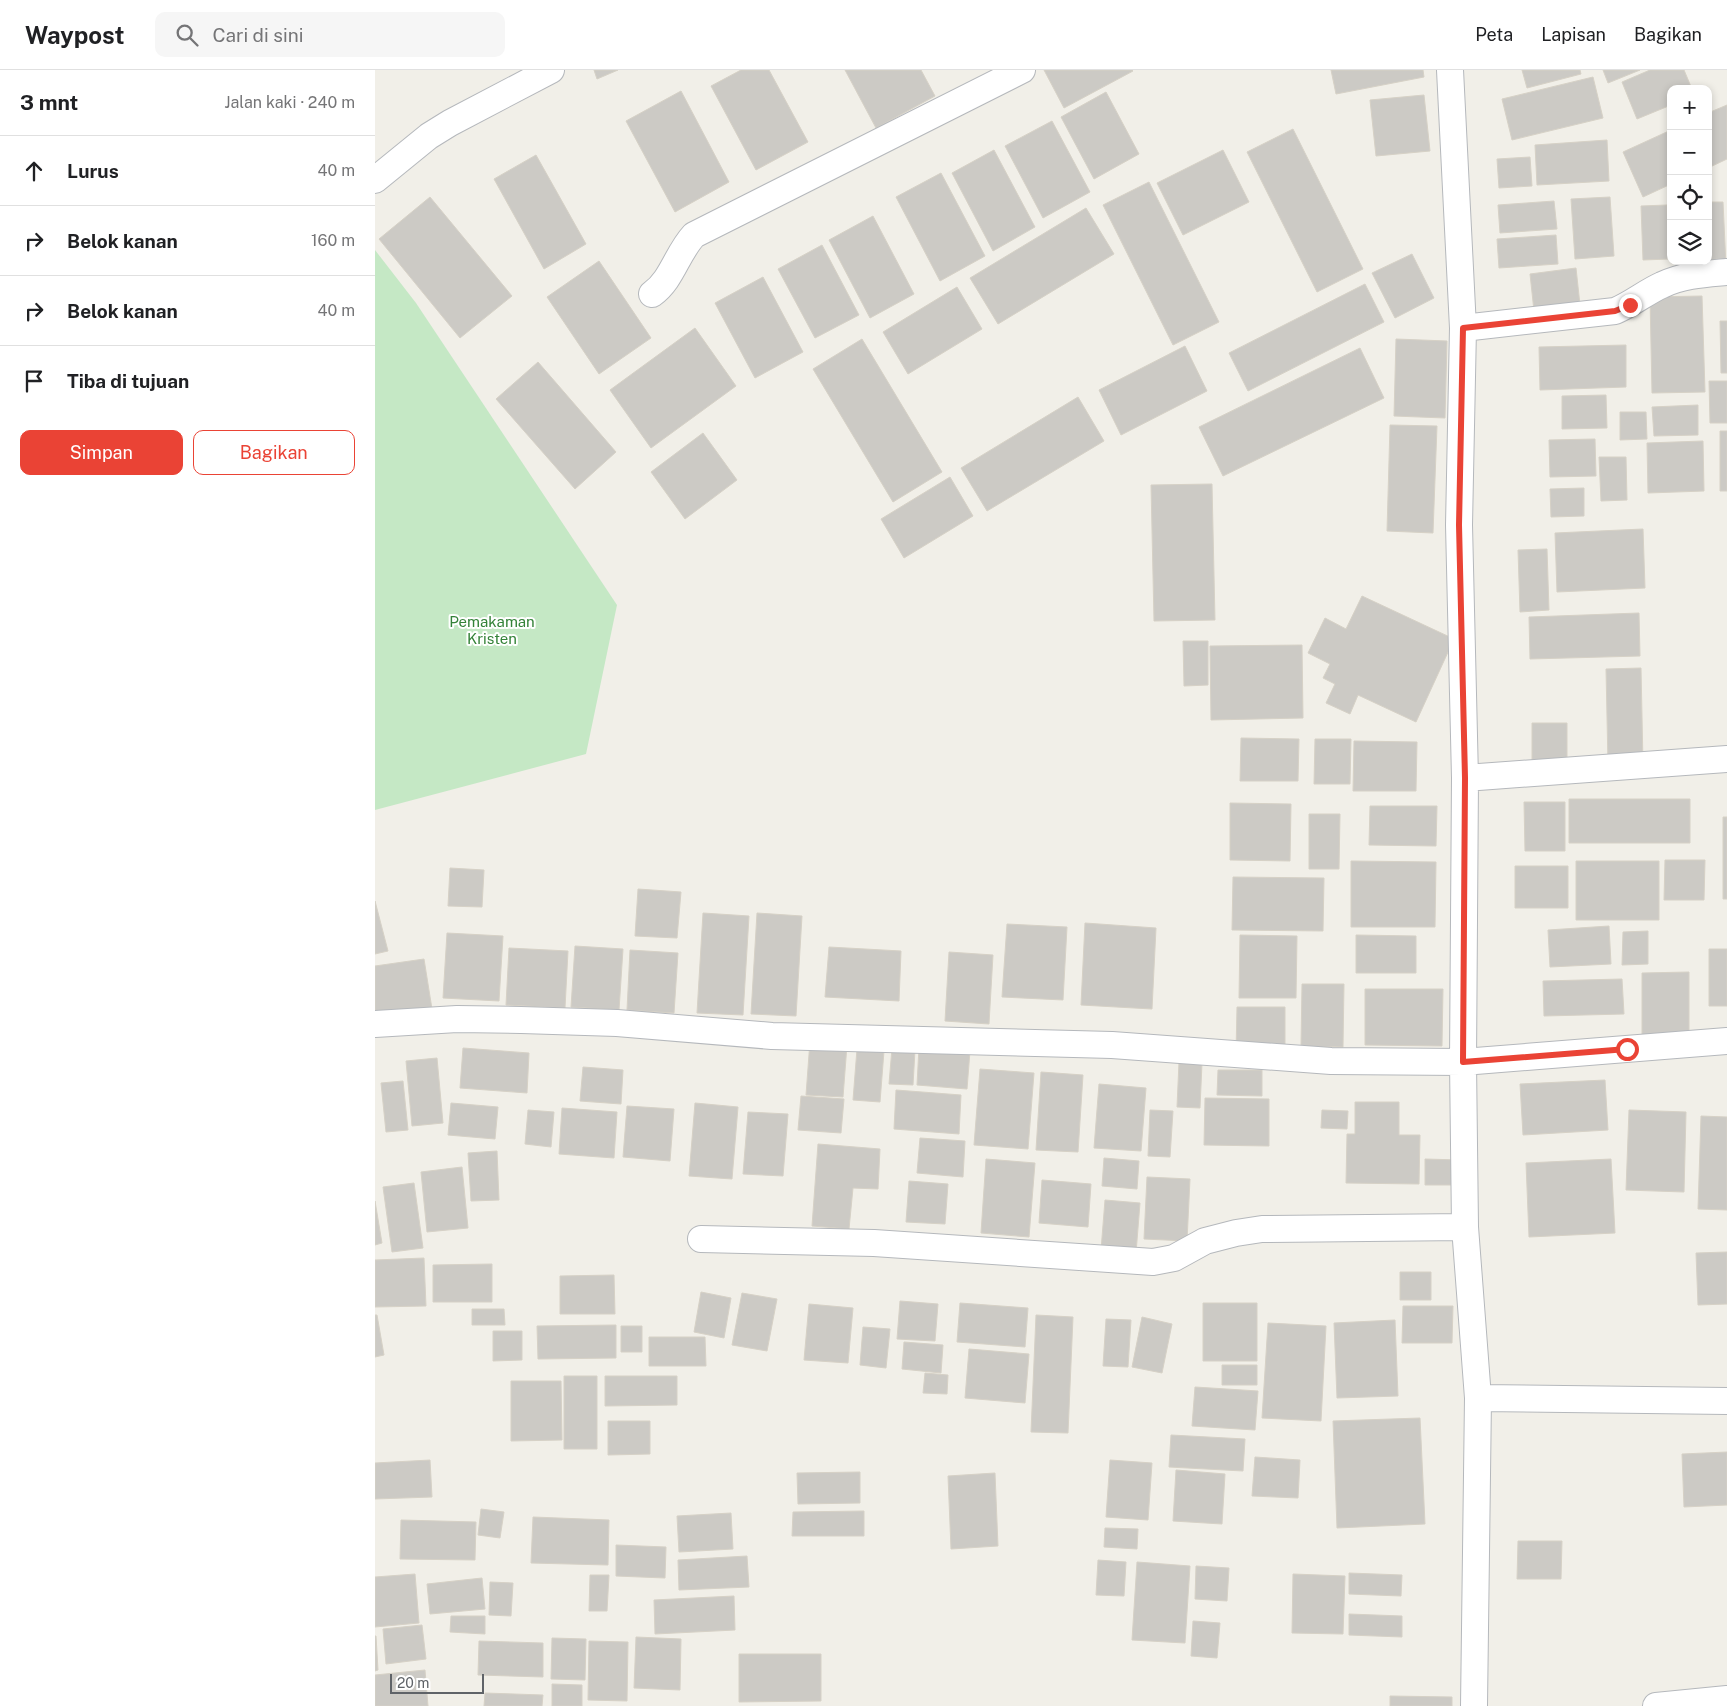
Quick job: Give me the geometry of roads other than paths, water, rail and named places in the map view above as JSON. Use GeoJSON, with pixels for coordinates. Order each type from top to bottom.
{"type":"FeatureCollection","features":[{"type":"Feature","properties":{"kind":"street"},"geometry":{"type":"LineString","coordinates":[[375,180],[429,136],[524,76],[551,70]]}},
{"type":"Feature","properties":{"kind":"street"},"geometry":{"type":"LineString","coordinates":[[652,294],[660,289],[666,281],[684,246],[694,235],[1022,70]]}},
{"type":"Feature","properties":{"kind":"street"},"geometry":{"type":"LineString","coordinates":[[1450,70],[1463,328],[1459,525],[1465,778],[1463,1062],[1465,1227],[1478,1398],[1474,1706]]}},
{"type":"Feature","properties":{"kind":"street"},"geometry":{"type":"LineString","coordinates":[[1463,328],[1615,311],[1630,305],[1662,285],[1692,275],[1727,272]]}},
{"type":"Feature","properties":{"kind":"street"},"geometry":{"type":"LineString","coordinates":[[1465,778],[1727,759]]}},
{"type":"Feature","properties":{"kind":"street"},"geometry":{"type":"LineString","coordinates":[[375,1024],[419,1020],[521,1020],[617,1023],[772,1036],[1112,1045],[1331,1061],[1463,1062],[1727,1041]]}},
{"type":"Feature","properties":{"kind":"street"},"geometry":{"type":"LineString","coordinates":[[701,1239],[874,1243],[1153,1262],[1174,1258],[1205,1241],[1262,1229],[1465,1227]]}},
{"type":"Feature","properties":{"kind":"street"},"geometry":{"type":"LineString","coordinates":[[1478,1398],[1727,1401]]}},
{"type":"Feature","properties":{"kind":"street"},"geometry":{"type":"LineString","coordinates":[[1656,1706],[1727,1699]]}},
{"type":"Feature","properties":{"kind":"park label","name":"Pemakaman Kristen"},"geometry":{"type":"Point","coordinates":[492,630]}}]}
